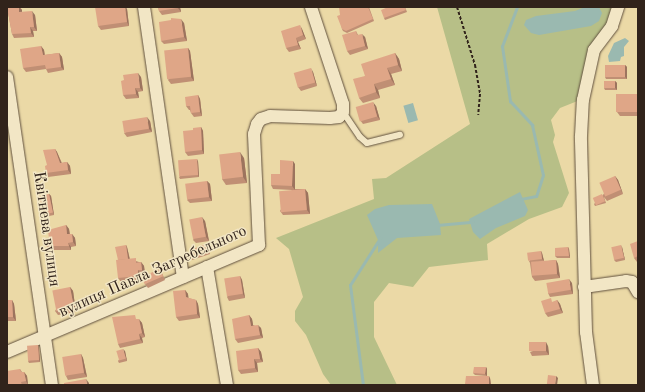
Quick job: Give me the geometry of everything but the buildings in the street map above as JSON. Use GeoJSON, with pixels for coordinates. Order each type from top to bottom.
{"type":"FeatureCollection","features":[{"type":"Feature","properties":{"kind":"street"},"geometry":{"type":"LineString","coordinates":[[144,7],[183,277]]}},
{"type":"Feature","properties":{"kind":"street"},"geometry":{"type":"LineString","coordinates":[[311,7],[343,104],[343,112]]}},
{"type":"Feature","properties":{"kind":"street"},"geometry":{"type":"LineString","coordinates":[[593,385],[586,346],[580,170],[583,100],[594,50],[612,26],[618,7]]}},
{"type":"Feature","properties":{"kind":"street","name":"Квітнева вулиця"},"geometry":{"type":"LineString","coordinates":[[7,77],[52,385]]}},
{"type":"Feature","properties":{"kind":"street","name":"вулиця Павла Загребельного"},"geometry":{"type":"LineString","coordinates":[[7,352],[259,245],[254,134],[261,119],[270,116],[330,118],[339,116],[343,112]]}},
{"type":"Feature","properties":{"kind":"street"},"geometry":{"type":"LineString","coordinates":[[207,267],[227,385]]}},
{"type":"Feature","properties":{"kind":"street"},"geometry":{"type":"LineString","coordinates":[[584,287],[626,281],[632,282],[638,292]]}},
{"type":"Feature","properties":{"kind":"lane"},"geometry":{"type":"LineString","coordinates":[[343,112],[360,137],[367,143],[400,135]]}},
{"type":"Feature","properties":{"kind":"path"},"geometry":{"type":"LineString","coordinates":[[457,7],[475,65],[480,94],[478,115]]}},
{"type":"Feature","properties":{"kind":"green space"},"geometry":{"type":"Polygon","coordinates":[[[437,7],[618,7],[594,50],[580,100],[560,108],[551,120],[555,135],[553,142],[569,193],[562,207],[529,219],[487,244],[488,260],[429,267],[413,287],[389,283],[374,302],[374,337],[397,385],[331,385],[323,374],[306,335],[295,321],[295,311],[303,297],[289,249],[276,238],[374,199],[372,179],[386,178],[470,124],[437,7]]]}},
{"type":"Feature","properties":{"kind":"water"},"geometry":{"type":"Polygon","coordinates":[[[585,7],[599,7],[602,13],[599,21],[591,26],[539,35],[531,33],[524,25],[526,20],[536,16],[575,11],[585,7]]]}},
{"type":"Feature","properties":{"kind":"water"},"geometry":{"type":"Polygon","coordinates":[[[625,38],[629,41],[624,47],[624,56],[621,57],[620,61],[609,62],[608,56],[614,43],[625,38]]]}},
{"type":"Feature","properties":{"kind":"water"},"geometry":{"type":"Polygon","coordinates":[[[413,103],[418,120],[408,123],[403,106],[413,103]]]}},
{"type":"Feature","properties":{"kind":"water"},"geometry":{"type":"Polygon","coordinates":[[[520,192],[528,210],[525,216],[496,228],[480,239],[473,232],[469,219],[520,192]]]}},
{"type":"Feature","properties":{"kind":"water"},"geometry":{"type":"Polygon","coordinates":[[[432,204],[440,224],[441,235],[397,238],[378,253],[378,240],[367,215],[375,209],[389,205],[432,204]]]}},
{"type":"Feature","properties":{"kind":"waterway"},"geometry":{"type":"LineString","coordinates":[[517,7],[502,46],[510,101],[532,125],[543,175],[536,196],[521,199]]}},
{"type":"Feature","properties":{"kind":"waterway"},"geometry":{"type":"LineString","coordinates":[[437,225],[473,222]]}},
{"type":"Feature","properties":{"kind":"waterway"},"geometry":{"type":"LineString","coordinates":[[363,385],[350,285],[380,238]]}}]}
